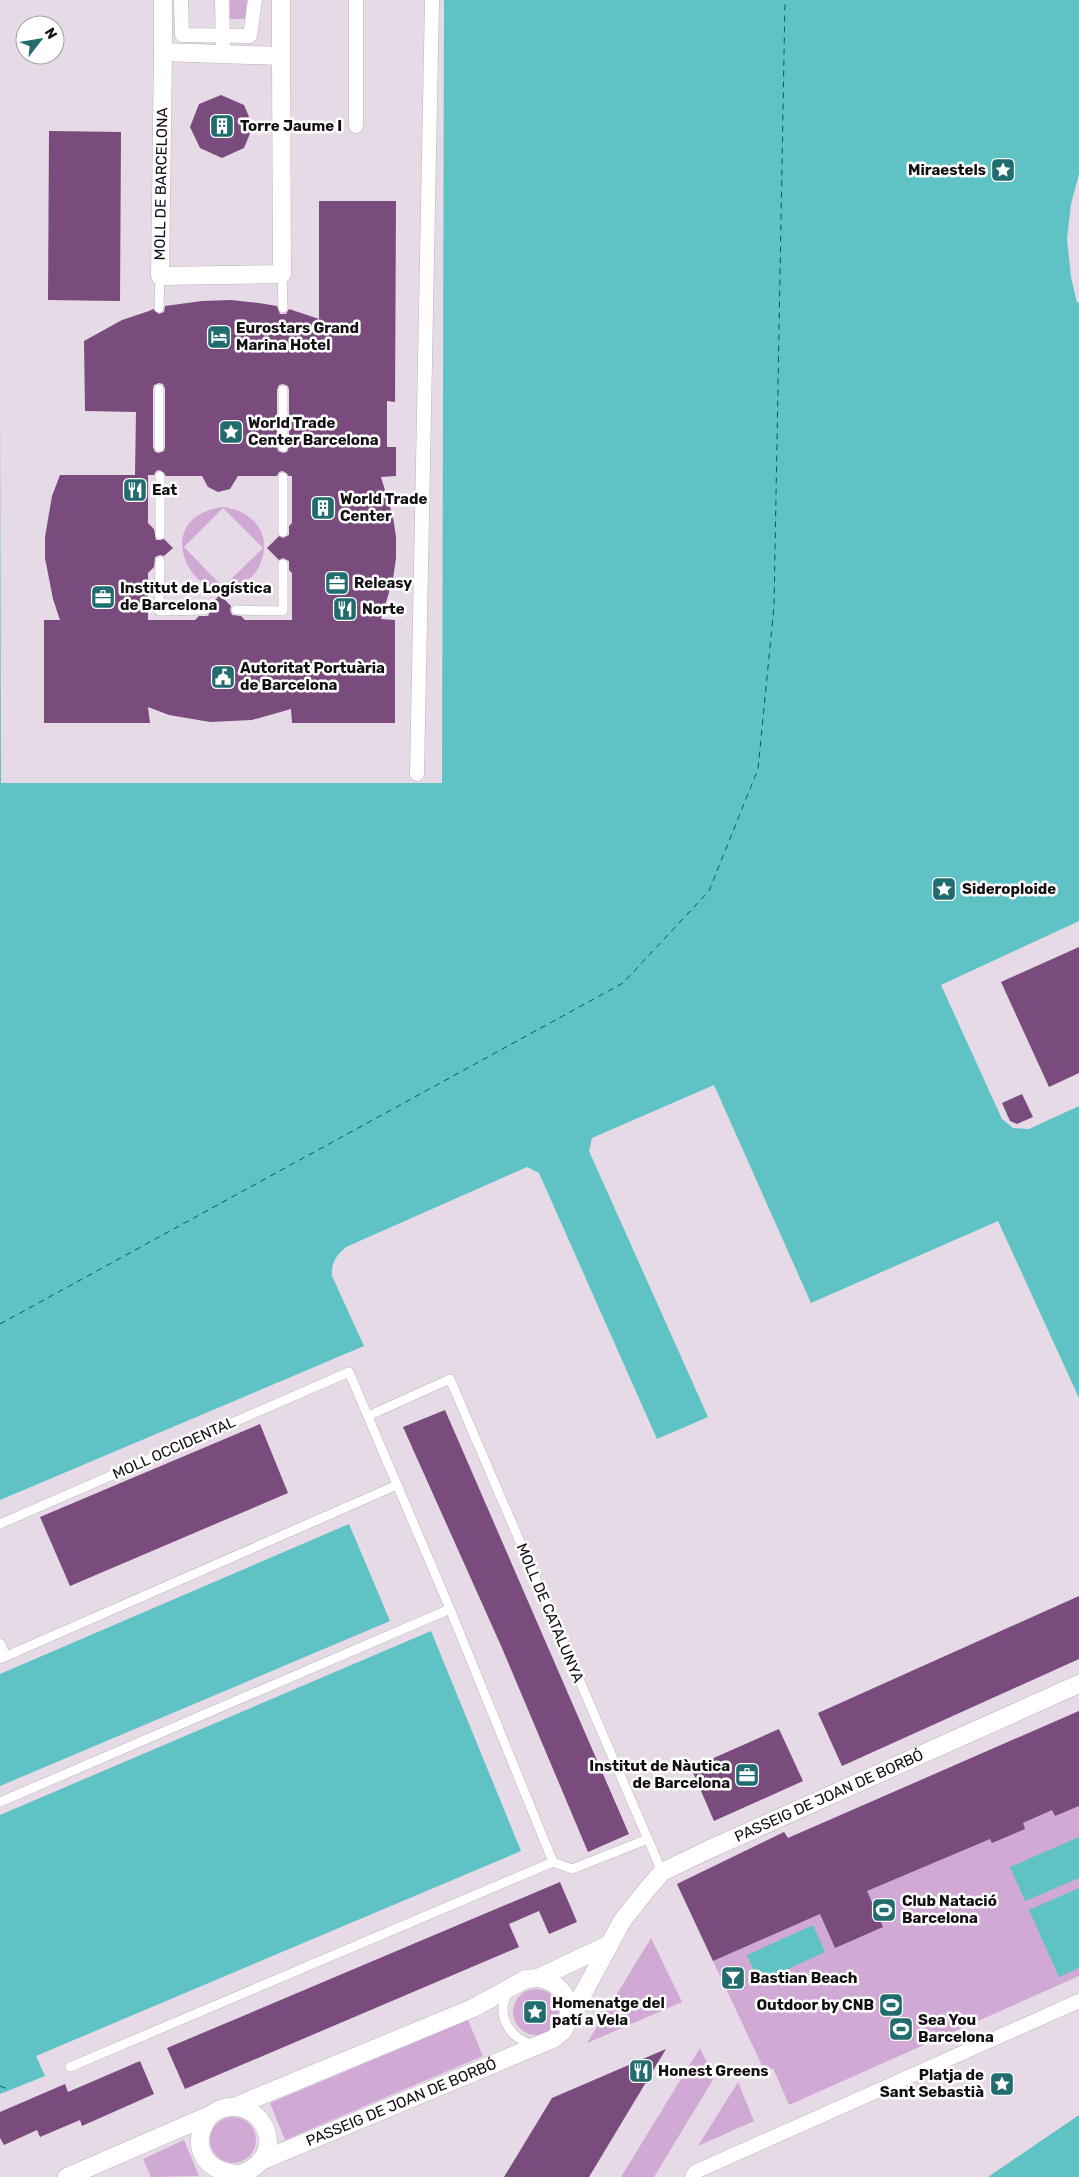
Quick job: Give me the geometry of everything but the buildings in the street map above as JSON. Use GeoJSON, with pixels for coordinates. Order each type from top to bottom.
{"type":"FeatureCollection","features":[{"type":"Feature","properties":{"kind":"street","name":"MOLL DE BARCELONA"},"geometry":{"type":"LineString","coordinates":[[163,0],[160,276],[282,274]]}},
{"type":"Feature","properties":{"kind":"street"},"geometry":{"type":"LineString","coordinates":[[181,0],[182,35],[223,42],[250,36],[255,0]]}},
{"type":"Feature","properties":{"kind":"street"},"geometry":{"type":"LineString","coordinates":[[222,0],[223,42]]}},
{"type":"Feature","properties":{"kind":"street"},"geometry":{"type":"LineString","coordinates":[[281,0],[282,274]]}},
{"type":"Feature","properties":{"kind":"street"},"geometry":{"type":"LineString","coordinates":[[356,0],[356,126]]}},
{"type":"Feature","properties":{"kind":"street"},"geometry":{"type":"LineString","coordinates":[[417,774],[432,0]]}},
{"type":"Feature","properties":{"kind":"street"},"geometry":{"type":"LineString","coordinates":[[163,52],[281,56]]}},
{"type":"Feature","properties":{"kind":"street","name":"PASSEIG DE JOAN DE BORBÓ"},"geometry":{"type":"LineString","coordinates":[[210,2115],[203,2124],[199,2136],[200,2148],[205,2159],[214,2168],[232,2176],[246,2172],[261,2161],[554,2040],[568,2021],[622,1922],[662,1872],[1079,1684]]}},
{"type":"Feature","properties":{"kind":"street"},"geometry":{"type":"LineString","coordinates":[[538,1978],[608,1945]]}},
{"type":"Feature","properties":{"kind":"street"},"geometry":{"type":"LineString","coordinates":[[67,2177],[210,2115],[218,2109],[236,2106],[473,2008],[526,1979],[538,1978],[549,1980],[560,1988],[566,1995],[570,2012],[568,2021]]}},
{"type":"Feature","properties":{"kind":"street"},"geometry":{"type":"LineString","coordinates":[[692,2177],[695,2172],[1079,2001]]}},
{"type":"Feature","properties":{"kind":"street"},"geometry":{"type":"LineString","coordinates":[[236,2106],[246,2108],[262,2122],[268,2142],[266,2152],[261,2161]]}},
{"type":"Feature","properties":{"kind":"lane"},"geometry":{"type":"LineString","coordinates":[[282,274],[283,308]]}},
{"type":"Feature","properties":{"kind":"lane"},"geometry":{"type":"LineString","coordinates":[[159,308],[160,276]]}},
{"type":"Feature","properties":{"kind":"lane"},"geometry":{"type":"LineString","coordinates":[[159,389],[159,446]]}},
{"type":"Feature","properties":{"kind":"lane"},"geometry":{"type":"LineString","coordinates":[[283,390],[283,447]]}},
{"type":"Feature","properties":{"kind":"lane"},"geometry":{"type":"LineString","coordinates":[[160,476],[160,535]]}},
{"type":"Feature","properties":{"kind":"lane"},"geometry":{"type":"LineString","coordinates":[[283,476],[283,532]]}},
{"type":"Feature","properties":{"kind":"lane"},"geometry":{"type":"LineString","coordinates":[[160,561],[160,610],[205,610]]}},
{"type":"Feature","properties":{"kind":"lane"},"geometry":{"type":"LineString","coordinates":[[236,610],[283,611],[283,564]]}},
{"type":"Feature","properties":{"kind":"lane","name":"MOLL OCCIDENTAL"},"geometry":{"type":"LineString","coordinates":[[0,1524],[349,1372],[368,1416]]}},
{"type":"Feature","properties":{"kind":"lane","name":"MOLL DE CATALUNYA"},"geometry":{"type":"LineString","coordinates":[[368,1416],[450,1379],[662,1872]]}},
{"type":"Feature","properties":{"kind":"lane"},"geometry":{"type":"LineString","coordinates":[[368,1416],[450,1609],[553,1862]]}},
{"type":"Feature","properties":{"kind":"lane"},"geometry":{"type":"LineString","coordinates":[[0,1644],[3,1657],[398,1485]]}},
{"type":"Feature","properties":{"kind":"lane"},"geometry":{"type":"LineString","coordinates":[[0,1802],[450,1609]]}},
{"type":"Feature","properties":{"kind":"lane"},"geometry":{"type":"LineString","coordinates":[[70,2066],[553,1862],[572,1869],[649,1844]]}},
{"type":"Feature","properties":{"kind":"lane"},"geometry":{"type":"LineString","coordinates":[[516,1985],[508,1993],[504,2003],[503,2014],[506,2025],[512,2034],[521,2040],[532,2044],[542,2044]]}},
{"type":"Feature","properties":{"kind":"shaded area"},"geometry":{"type":"Polygon","coordinates":[[[230,0],[247,0],[246,19],[230,19],[230,0]]]}},
{"type":"Feature","properties":{"kind":"shaded area"},"geometry":{"type":"Polygon","coordinates":[[[223,507],[236,510],[253,520],[261,531],[264,548],[261,563],[252,576],[233,588],[215,589],[199,580],[188,565],[182,547],[185,530],[198,515],[223,507]],[[223,508],[184,547],[223,587],[263,548],[223,508]]]}},
{"type":"Feature","properties":{"kind":"shaded area","name":"Club Natació Barcelona"},"geometry":{"type":"Polygon","coordinates":[[[1079,1711],[1079,1976],[789,2105],[773,2068],[765,2072],[677,1884],[784,1832],[788,1838],[1079,1711]]]}},
{"type":"Feature","properties":{"kind":"shaded area"},"geometry":{"type":"Polygon","coordinates":[[[651,1938],[682,2002],[587,2043],[651,1938]]]}},
{"type":"Feature","properties":{"kind":"shaded area"},"geometry":{"type":"Polygon","coordinates":[[[541,1989],[545,1990],[555,1999],[558,2003],[558,2021],[549,2031],[541,2035],[531,2035],[523,2031],[514,2021],[513,2007],[517,1999],[527,1990],[541,1989]]]}},
{"type":"Feature","properties":{"kind":"shaded area"},"geometry":{"type":"Polygon","coordinates":[[[468,2020],[483,2056],[285,2140],[270,2103],[468,2020]]]}},
{"type":"Feature","properties":{"kind":"shaded area"},"geometry":{"type":"Polygon","coordinates":[[[700,2048],[714,2078],[654,2177],[621,2177],[700,2048]]]}},
{"type":"Feature","properties":{"kind":"shaded area"},"geometry":{"type":"Polygon","coordinates":[[[738,2082],[754,2121],[698,2146],[738,2082]]]}},
{"type":"Feature","properties":{"kind":"shaded area"},"geometry":{"type":"Polygon","coordinates":[[[228,2117],[238,2117],[252,2127],[256,2140],[252,2153],[246,2159],[238,2163],[228,2163],[214,2153],[210,2145],[210,2135],[220,2121],[228,2117]]]}},
{"type":"Feature","properties":{"kind":"shaded area"},"geometry":{"type":"Polygon","coordinates":[[[184,2140],[199,2176],[151,2177],[143,2159],[184,2140]]]}},
{"type":"Feature","properties":{"kind":"water"},"geometry":{"type":"Polygon","coordinates":[[[444,0],[1079,0],[1079,921],[941,985],[1002,1119],[1013,1128],[1029,1129],[1079,1106],[1079,1398],[998,1221],[811,1303],[714,1085],[592,1138],[589,1151],[708,1417],[657,1439],[539,1173],[527,1167],[346,1247],[339,1253],[333,1263],[332,1276],[364,1346],[0,1500],[0,387],[1,783],[442,783],[444,0]]]}},
{"type":"Feature","properties":{"kind":"water"},"geometry":{"type":"Polygon","coordinates":[[[349,1524],[390,1621],[0,1786],[0,1674],[349,1524]]]}},
{"type":"Feature","properties":{"kind":"water"},"geometry":{"type":"Polygon","coordinates":[[[431,1631],[521,1851],[36,2056],[45,2076],[0,2094],[0,1815],[431,1631]]]}},
{"type":"Feature","properties":{"kind":"water"},"geometry":{"type":"Polygon","coordinates":[[[1079,1837],[1079,1878],[1025,1901],[1010,1867],[1079,1837]]]}},
{"type":"Feature","properties":{"kind":"water"},"geometry":{"type":"Polygon","coordinates":[[[1079,1888],[1079,1968],[1059,1977],[1029,1910],[1079,1888]]]}},
{"type":"Feature","properties":{"kind":"water"},"geometry":{"type":"Polygon","coordinates":[[[813,1925],[825,1952],[759,1982],[747,1955],[813,1925]]]}},
{"type":"Feature","properties":{"kind":"water"},"geometry":{"type":"Polygon","coordinates":[[[1079,2115],[1079,2177],[988,2177],[1079,2115]]]}},
{"type":"Feature","properties":{"kind":"pier"},"geometry":{"type":"Polygon","coordinates":[[[1079,174],[1079,301],[1077,303],[1071,277],[1067,239],[1071,204],[1079,174]]]}},
{"type":"Feature","properties":{"kind":"ferry route"},"geometry":{"type":"LineString","coordinates":[[0,1324],[623,983],[709,891],[758,769],[774,606],[785,0]]}},
{"type":"Feature","properties":{"kind":"ferry route"},"geometry":{"type":"LineString","coordinates":[[0,2086],[10,2090]]}},
{"type":"Feature","properties":{"kind":"place","name":"Torre Jaume I"},"geometry":{"type":"Point","coordinates":[222,126]}},
{"type":"Feature","properties":{"kind":"place","name":"Miraestels"},"geometry":{"type":"Point","coordinates":[1003,170]}},
{"type":"Feature","properties":{"kind":"place","name":"Eurostars Grand Marina Hotel"},"geometry":{"type":"Point","coordinates":[219,337]}},
{"type":"Feature","properties":{"kind":"place","name":"World Trade Center Barcelona"},"geometry":{"type":"Point","coordinates":[231,432]}},
{"type":"Feature","properties":{"kind":"place","name":"Eat"},"geometry":{"type":"Point","coordinates":[135,490]}},
{"type":"Feature","properties":{"kind":"place","name":"World Trade Center"},"geometry":{"type":"Point","coordinates":[323,508]}},
{"type":"Feature","properties":{"kind":"place","name":"Releasy"},"geometry":{"type":"Point","coordinates":[337,583]}},
{"type":"Feature","properties":{"kind":"place","name":"Institut de Logística de Barcelona"},"geometry":{"type":"Point","coordinates":[103,597]}},
{"type":"Feature","properties":{"kind":"place","name":"Norte"},"geometry":{"type":"Point","coordinates":[345,609]}},
{"type":"Feature","properties":{"kind":"place","name":"Autoritat Portuària de Barcelona"},"geometry":{"type":"Point","coordinates":[223,677]}},
{"type":"Feature","properties":{"kind":"place","name":"Sideroploide"},"geometry":{"type":"Point","coordinates":[944,889]}},
{"type":"Feature","properties":{"kind":"place","name":"Institut de Nàutica de Barcelona"},"geometry":{"type":"Point","coordinates":[747,1775]}},
{"type":"Feature","properties":{"kind":"place","name":"Club Natació Barcelona"},"geometry":{"type":"Point","coordinates":[884,1910]}},
{"type":"Feature","properties":{"kind":"place","name":"Bastian Beach"},"geometry":{"type":"Point","coordinates":[733,1978]}},
{"type":"Feature","properties":{"kind":"place","name":"Outdoor by CNB"},"geometry":{"type":"Point","coordinates":[891,2005]}},
{"type":"Feature","properties":{"kind":"place","name":"Homenatge del patí a Vela"},"geometry":{"type":"Point","coordinates":[535,2012]}},
{"type":"Feature","properties":{"kind":"place","name":"Sea You Barcelona"},"geometry":{"type":"Point","coordinates":[901,2029]}},
{"type":"Feature","properties":{"kind":"place","name":"Honest Greens"},"geometry":{"type":"Point","coordinates":[641,2071]}},
{"type":"Feature","properties":{"kind":"place","name":"Platja de Sant Sebastià"},"geometry":{"type":"Point","coordinates":[1002,2084]}}]}
